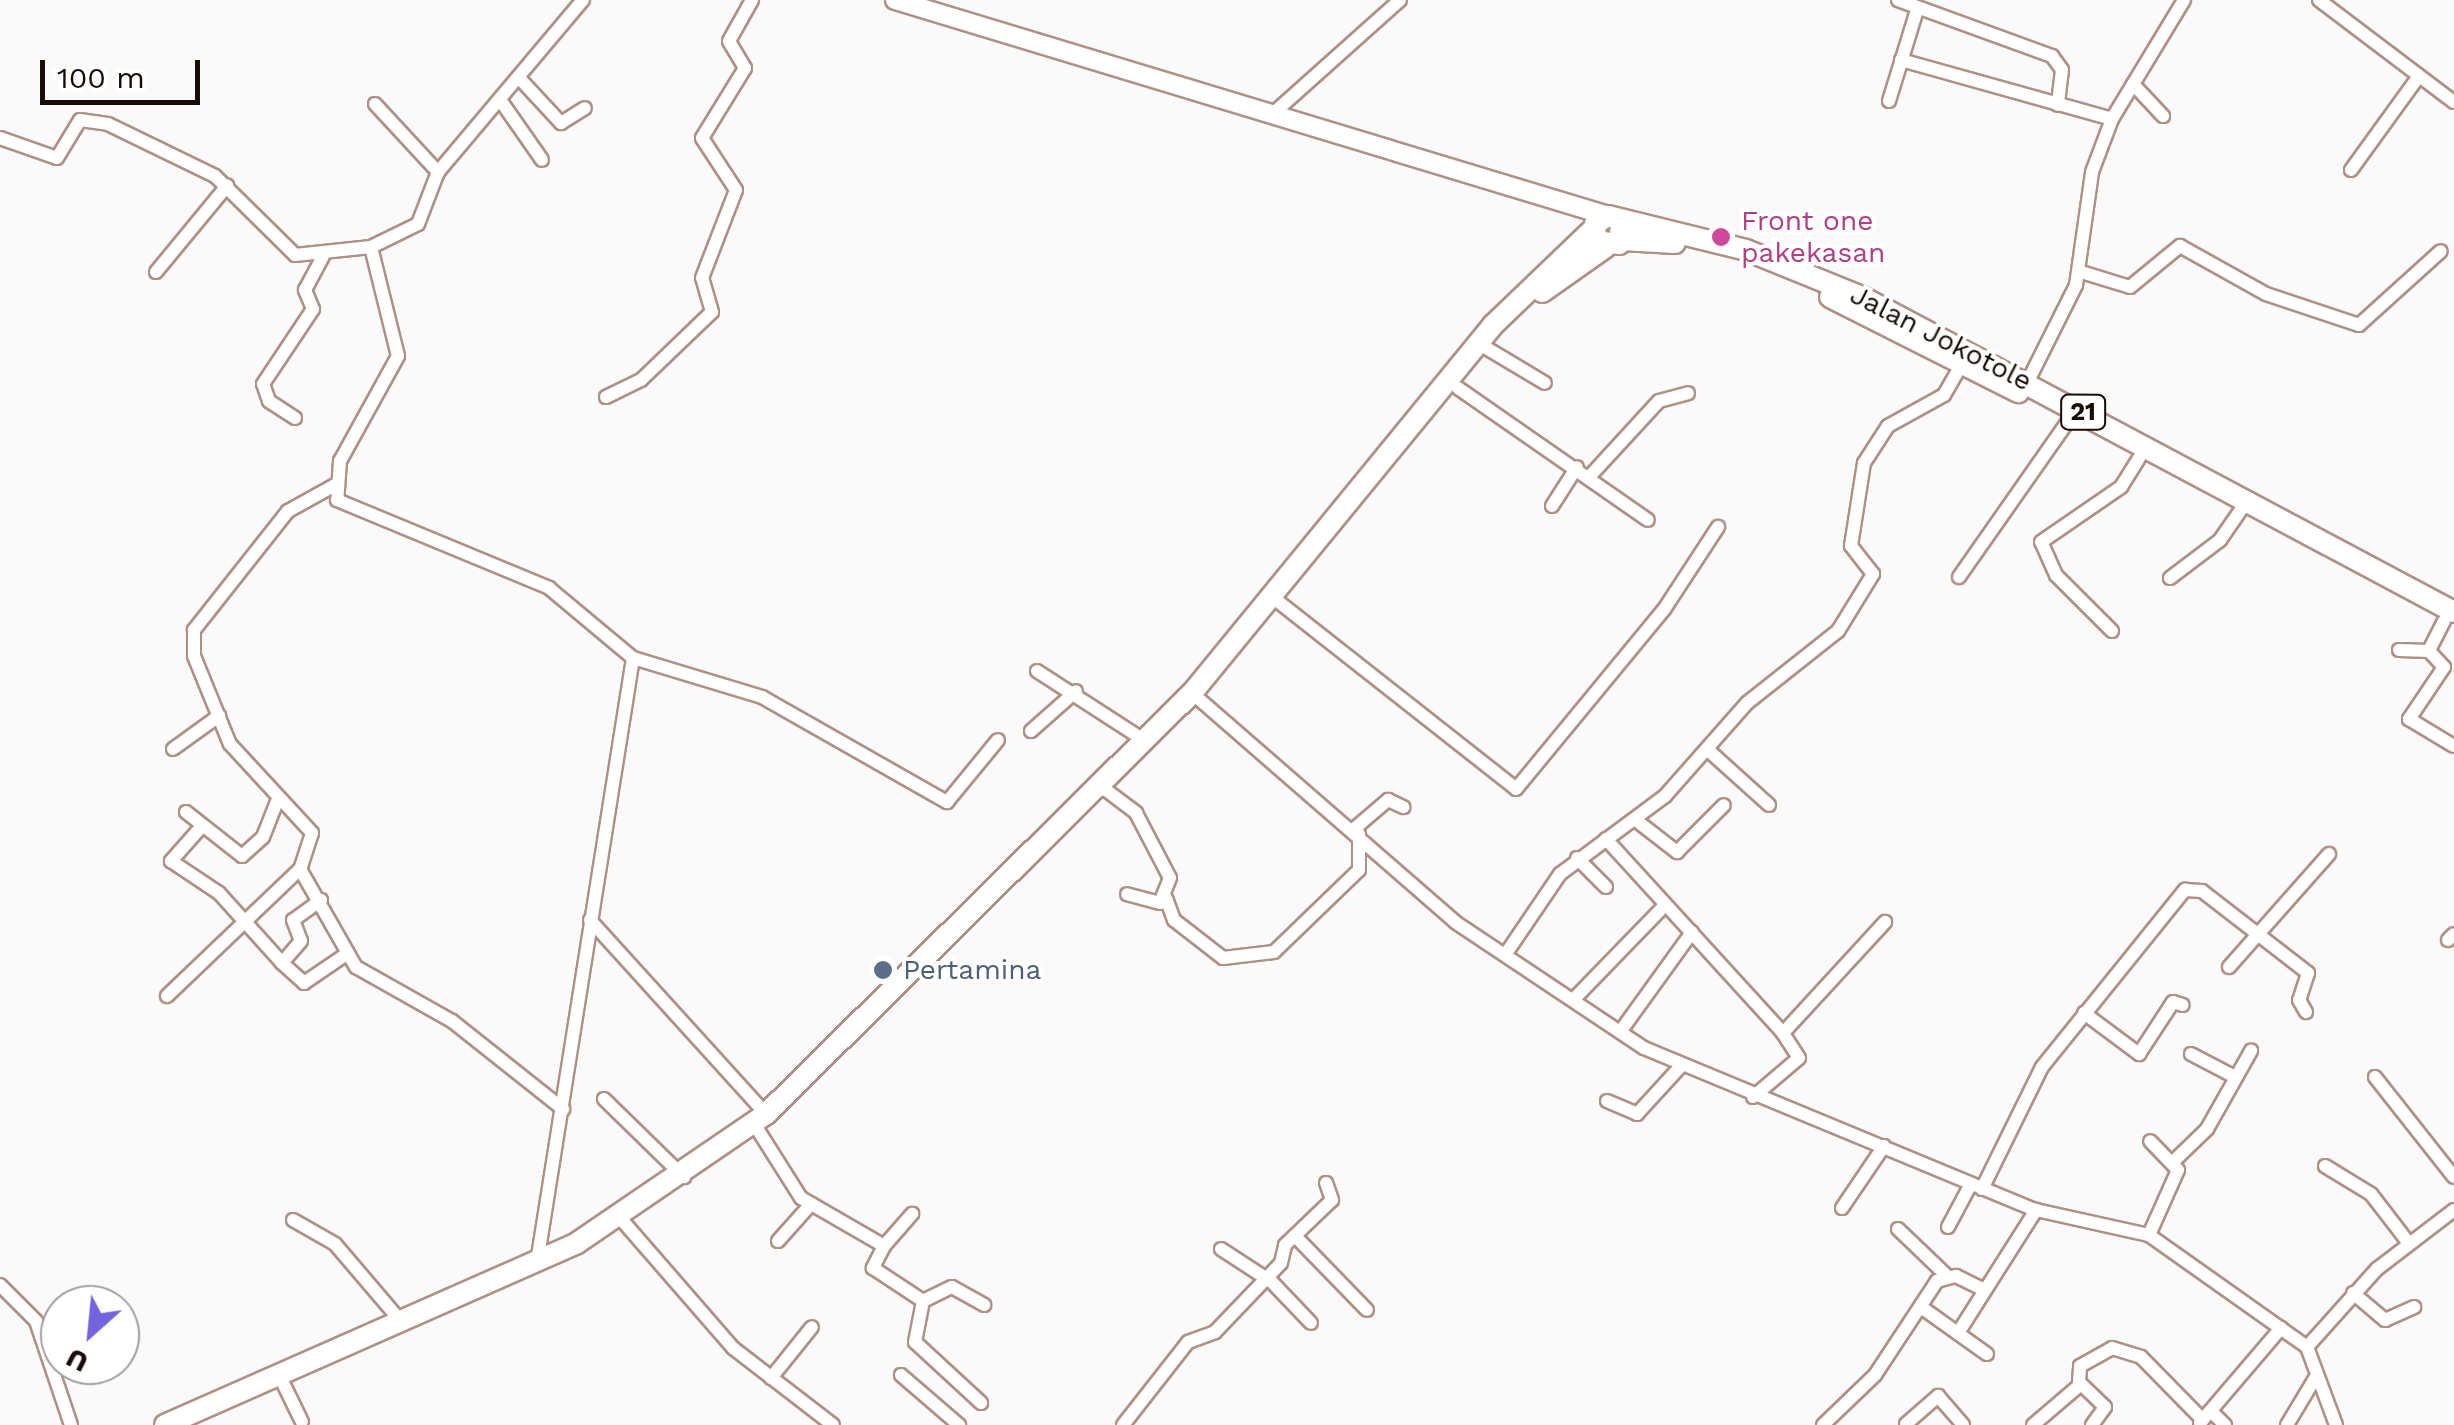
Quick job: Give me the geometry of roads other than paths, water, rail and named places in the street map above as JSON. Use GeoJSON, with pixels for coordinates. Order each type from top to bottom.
{"type":"FeatureCollection","features":[{"type":"Feature","properties":{"kind":"highway"},"geometry":{"type":"LineString","coordinates":[[623,1223],[762,1122],[1195,696],[1488,349],[1608,230]]}},
{"type":"Feature","properties":{"kind":"highway"},"geometry":{"type":"LineString","coordinates":[[186,1425],[623,1223],[762,1122],[1106,790],[1280,603],[1493,325],[1608,230]]}},
{"type":"Feature","properties":{"kind":"highway","name":"Jalan Jokotole"},"geometry":{"type":"LineString","coordinates":[[1608,230],[1682,244],[1758,266],[1962,364],[2024,388],[2069,420],[2139,458],[2181,473]]}},
{"type":"Feature","properties":{"kind":"highway","name":"Jalan Jokotole"},"geometry":{"type":"LineString","coordinates":[[1608,230],[1786,264],[2024,388],[2451,620]]}},
{"type":"Feature","properties":{"kind":"highway"},"geometry":{"type":"LineString","coordinates":[[165,1425],[399,1319],[537,1265]]}},
{"type":"Feature","properties":{"kind":"main road"},"geometry":{"type":"LineString","coordinates":[[896,0],[1569,198],[1608,230]]}},
{"type":"Feature","properties":{"kind":"street"},"geometry":{"type":"LineString","coordinates":[[0,138],[56,158],[80,120],[95,120],[227,186],[295,254],[323,256],[371,246],[418,224],[438,172],[502,104],[583,0]]}},
{"type":"Feature","properties":{"kind":"street"},"geometry":{"type":"LineString","coordinates":[[606,397],[640,380],[712,312],[702,278],[736,190],[702,138],[745,68],[729,41],[752,0]]}},
{"type":"Feature","properties":{"kind":"street"},"geometry":{"type":"LineString","coordinates":[[1276,110],[1400,0]]}},
{"type":"Feature","properties":{"kind":"street"},"geometry":{"type":"LineString","coordinates":[[1898,0],[1916,13],[2052,56],[2062,70],[2058,105]]}},
{"type":"Feature","properties":{"kind":"street"},"geometry":{"type":"LineString","coordinates":[[2024,388],[2078,271],[2092,172],[2112,119],[2184,0]]}},
{"type":"Feature","properties":{"kind":"street"},"geometry":{"type":"LineString","coordinates":[[2318,0],[2454,102]]}},
{"type":"Feature","properties":{"kind":"street"},"geometry":{"type":"LineString","coordinates":[[1889,101],[1916,13]]}},
{"type":"Feature","properties":{"kind":"street"},"geometry":{"type":"LineString","coordinates":[[1901,60],[2112,119]]}},
{"type":"Feature","properties":{"kind":"street"},"geometry":{"type":"LineString","coordinates":[[2352,170],[2419,76]]}},
{"type":"Feature","properties":{"kind":"street"},"geometry":{"type":"LineString","coordinates":[[521,80],[561,122],[586,108]]}},
{"type":"Feature","properties":{"kind":"street"},"geometry":{"type":"LineString","coordinates":[[2132,84],[2163,116]]}},
{"type":"Feature","properties":{"kind":"street"},"geometry":{"type":"LineString","coordinates":[[375,104],[438,172]]}},
{"type":"Feature","properties":{"kind":"street"},"geometry":{"type":"LineString","coordinates":[[502,104],[542,160]]}},
{"type":"Feature","properties":{"kind":"street"},"geometry":{"type":"LineString","coordinates":[[156,272],[227,186]]}},
{"type":"Feature","properties":{"kind":"street"},"geometry":{"type":"LineString","coordinates":[[168,996],[242,918],[300,868],[312,833],[230,744],[194,656],[194,630],[288,511],[335,485],[398,356],[371,246]]}},
{"type":"Feature","properties":{"kind":"street"},"geometry":{"type":"LineString","coordinates":[[2078,271],[2130,288],[2180,246],[2266,294],[2359,324],[2441,251]]}},
{"type":"Feature","properties":{"kind":"street"},"geometry":{"type":"LineString","coordinates":[[295,418],[263,384],[313,309],[305,290],[323,256]]}},
{"type":"Feature","properties":{"kind":"street"},"geometry":{"type":"LineString","coordinates":[[1488,349],[1545,383]]}},
{"type":"Feature","properties":{"kind":"street"},"geometry":{"type":"LineString","coordinates":[[1505,955],[1577,858],[1637,821],[1788,665],[1838,631],[1873,574],[1851,546],[1864,462],[1888,426],[1944,395],[1962,364]]}},
{"type":"Feature","properties":{"kind":"street"},"geometry":{"type":"LineString","coordinates":[[1458,388],[1590,476],[1648,520]]}},
{"type":"Feature","properties":{"kind":"street"},"geometry":{"type":"LineString","coordinates":[[1590,476],[1659,400],[1688,392]]}},
{"type":"Feature","properties":{"kind":"street"},"geometry":{"type":"LineString","coordinates":[[1959,578],[2069,420]]}},
{"type":"Feature","properties":{"kind":"street"},"geometry":{"type":"LineString","coordinates":[[2112,631],[2056,575],[2041,542],[2121,487],[2139,458]]}},
{"type":"Feature","properties":{"kind":"street"},"geometry":{"type":"LineString","coordinates":[[1552,506],[1577,467]]}},
{"type":"Feature","properties":{"kind":"street"},"geometry":{"type":"LineString","coordinates":[[335,485],[349,510],[568,598],[633,658],[762,697],[947,802],[998,740]]}},
{"type":"Feature","properties":{"kind":"street"},"geometry":{"type":"LineString","coordinates":[[2170,578],[2220,540],[2244,506]]}},
{"type":"Feature","properties":{"kind":"street"},"geometry":{"type":"LineString","coordinates":[[1280,603],[1516,789],[1718,527]]}},
{"type":"Feature","properties":{"kind":"street"},"geometry":{"type":"LineString","coordinates":[[2429,652],[2451,620]]}},
{"type":"Feature","properties":{"kind":"street"},"geometry":{"type":"LineString","coordinates":[[2399,650],[2429,652],[2444,666],[2410,719],[2454,746]]}},
{"type":"Feature","properties":{"kind":"street"},"geometry":{"type":"LineString","coordinates":[[537,1265],[633,658]]}},
{"type":"Feature","properties":{"kind":"street"},"geometry":{"type":"LineString","coordinates":[[1037,671],[1076,691],[1145,741]]}},
{"type":"Feature","properties":{"kind":"street"},"geometry":{"type":"LineString","coordinates":[[1031,731],[1076,691]]}},
{"type":"Feature","properties":{"kind":"street"},"geometry":{"type":"LineString","coordinates":[[1195,696],[1357,831],[1427,900],[1620,1032],[1680,1067],[2036,1210],[2149,1235],[2307,1348],[2336,1425]]}},
{"type":"Feature","properties":{"kind":"street"},"geometry":{"type":"LineString","coordinates":[[173,750],[219,716]]}},
{"type":"Feature","properties":{"kind":"street"},"geometry":{"type":"LineString","coordinates":[[1708,750],[1768,805]]}},
{"type":"Feature","properties":{"kind":"street"},"geometry":{"type":"LineString","coordinates":[[1106,790],[1136,813],[1166,864],[1166,898],[1174,920],[1224,958],[1274,952],[1358,870],[1357,831],[1388,800],[1402,807]]}},
{"type":"Feature","properties":{"kind":"street"},"geometry":{"type":"LineString","coordinates":[[186,812],[242,856],[263,837],[278,798]]}},
{"type":"Feature","properties":{"kind":"street"},"geometry":{"type":"LineString","coordinates":[[1637,821],[1677,852],[1724,805]]}},
{"type":"Feature","properties":{"kind":"street"},"geometry":{"type":"LineString","coordinates":[[202,826],[169,858],[242,918],[304,983],[348,953]]}},
{"type":"Feature","properties":{"kind":"street"},"geometry":{"type":"LineString","coordinates":[[1606,839],[1662,908],[1692,932],[1782,1033],[1799,1058],[1753,1097]]}},
{"type":"Feature","properties":{"kind":"street"},"geometry":{"type":"LineString","coordinates":[[2228,966],[2255,931],[2329,854]]}},
{"type":"Feature","properties":{"kind":"street"},"geometry":{"type":"LineString","coordinates":[[1577,858],[1606,888]]}},
{"type":"Feature","properties":{"kind":"street"},"geometry":{"type":"LineString","coordinates":[[300,868],[361,972],[452,1021],[563,1108]]}},
{"type":"Feature","properties":{"kind":"street"},"geometry":{"type":"LineString","coordinates":[[1948,1227],[1976,1187],[2022,1097],[2084,1013],[2185,890],[2202,892],[2310,976],[2299,996],[2306,1012]]}},
{"type":"Feature","properties":{"kind":"street"},"geometry":{"type":"LineString","coordinates":[[1127,894],[1153,904],[1166,898]]}},
{"type":"Feature","properties":{"kind":"street"},"geometry":{"type":"LineString","coordinates":[[282,963],[301,941],[293,920],[321,900]]}},
{"type":"Feature","properties":{"kind":"street"},"geometry":{"type":"LineString","coordinates":[[1573,1000],[1662,908]]}},
{"type":"Feature","properties":{"kind":"street"},"geometry":{"type":"LineString","coordinates":[[590,920],[762,1122],[811,1204],[884,1246]]}},
{"type":"Feature","properties":{"kind":"street"},"geometry":{"type":"LineString","coordinates":[[1782,1033],[1886,922]]}},
{"type":"Feature","properties":{"kind":"street"},"geometry":{"type":"LineString","coordinates":[[1620,1032],[1692,932]]}},
{"type":"Feature","properties":{"kind":"street"},"geometry":{"type":"LineString","coordinates":[[2084,1013],[2139,1054],[2173,1002],[2183,1005]]}},
{"type":"Feature","properties":{"kind":"street"},"geometry":{"type":"LineString","coordinates":[[2149,1235],[2175,1160],[2207,1128],[2250,1051]]}},
{"type":"Feature","properties":{"kind":"street"},"geometry":{"type":"LineString","coordinates":[[2191,1054],[2233,1076]]}},
{"type":"Feature","properties":{"kind":"street"},"geometry":{"type":"LineString","coordinates":[[1607,1101],[1637,1114],[1680,1067]]}},
{"type":"Feature","properties":{"kind":"street"},"geometry":{"type":"LineString","coordinates":[[2376,1077],[2454,1177]]}},
{"type":"Feature","properties":{"kind":"street"},"geometry":{"type":"LineString","coordinates":[[604,1099],[685,1178]]}},
{"type":"Feature","properties":{"kind":"street"},"geometry":{"type":"LineString","coordinates":[[2150,1141],[2175,1160]]}},
{"type":"Feature","properties":{"kind":"street"},"geometry":{"type":"LineString","coordinates":[[1842,1208],[1884,1146]]}},
{"type":"Feature","properties":{"kind":"street"},"geometry":{"type":"LineString","coordinates":[[2325,1166],[2371,1194],[2408,1242]]}},
{"type":"Feature","properties":{"kind":"street"},"geometry":{"type":"LineString","coordinates":[[1123,1425],[1188,1342],[1215,1332],[1268,1279],[1295,1236],[1329,1204],[1326,1182]]}},
{"type":"Feature","properties":{"kind":"street"},"geometry":{"type":"LineString","coordinates":[[778,1242],[811,1204]]}},
{"type":"Feature","properties":{"kind":"street"},"geometry":{"type":"LineString","coordinates":[[1958,1334],[2036,1210]]}},
{"type":"Feature","properties":{"kind":"street"},"geometry":{"type":"LineString","coordinates":[[2307,1348],[2353,1294],[2408,1242],[2454,1210]]}},
{"type":"Feature","properties":{"kind":"street"},"geometry":{"type":"LineString","coordinates":[[912,1214],[884,1246],[872,1268],[923,1301]]}},
{"type":"Feature","properties":{"kind":"street"},"geometry":{"type":"LineString","coordinates":[[293,1220],[335,1244],[399,1319]]}},
{"type":"Feature","properties":{"kind":"street"},"geometry":{"type":"LineString","coordinates":[[623,1223],[771,1378],[833,1425]]}},
{"type":"Feature","properties":{"kind":"street"},"geometry":{"type":"LineString","coordinates":[[1898,1228],[1946,1276],[1985,1290]]}},
{"type":"Feature","properties":{"kind":"street"},"geometry":{"type":"LineString","coordinates":[[1295,1236],[1367,1310]]}},
{"type":"Feature","properties":{"kind":"street"},"geometry":{"type":"LineString","coordinates":[[1222,1249],[1268,1279],[1311,1324]]}},
{"type":"Feature","properties":{"kind":"street"},"geometry":{"type":"LineString","coordinates":[[1823,1425],[1874,1374],[1946,1276]]}},
{"type":"Feature","properties":{"kind":"street"},"geometry":{"type":"LineString","coordinates":[[0,1285],[36,1321],[71,1425]]}},
{"type":"Feature","properties":{"kind":"street"},"geometry":{"type":"LineString","coordinates":[[923,1301],[957,1287],[984,1305]]}},
{"type":"Feature","properties":{"kind":"street"},"geometry":{"type":"LineString","coordinates":[[2353,1294],[2385,1320],[2414,1307]]}},
{"type":"Feature","properties":{"kind":"street"},"geometry":{"type":"LineString","coordinates":[[923,1301],[915,1342],[981,1403]]}},
{"type":"Feature","properties":{"kind":"street"},"geometry":{"type":"LineString","coordinates":[[1921,1307],[1986,1354]]}},
{"type":"Feature","properties":{"kind":"street"},"geometry":{"type":"LineString","coordinates":[[771,1378],[812,1327]]}},
{"type":"Feature","properties":{"kind":"street"},"geometry":{"type":"LineString","coordinates":[[2204,1419],[2281,1328]]}},
{"type":"Feature","properties":{"kind":"street"},"geometry":{"type":"LineString","coordinates":[[2092,1425],[2105,1407],[2081,1384],[2080,1366],[2097,1350],[2126,1350],[2204,1419],[2225,1425]]}},
{"type":"Feature","properties":{"kind":"street"},"geometry":{"type":"LineString","coordinates":[[901,1374],[959,1425]]}},
{"type":"Feature","properties":{"kind":"street"},"geometry":{"type":"LineString","coordinates":[[2287,1425],[2317,1375]]}},
{"type":"Feature","properties":{"kind":"street"},"geometry":{"type":"LineString","coordinates":[[284,1383],[302,1422]]}},
{"type":"Feature","properties":{"kind":"street"},"geometry":{"type":"LineString","coordinates":[[2033,1425],[2081,1384]]}},
{"type":"Feature","properties":{"kind":"street"},"geometry":{"type":"LineString","coordinates":[[1906,1424],[1938,1396],[1963,1425]]}},
{"type":"Feature","properties":{"kind":"place","name":"Front one pakekasan"},"geometry":{"type":"Point","coordinates":[1721,237]}},
{"type":"Feature","properties":{"kind":"place","name":"Pertamina"},"geometry":{"type":"Point","coordinates":[883,970]}}]}
